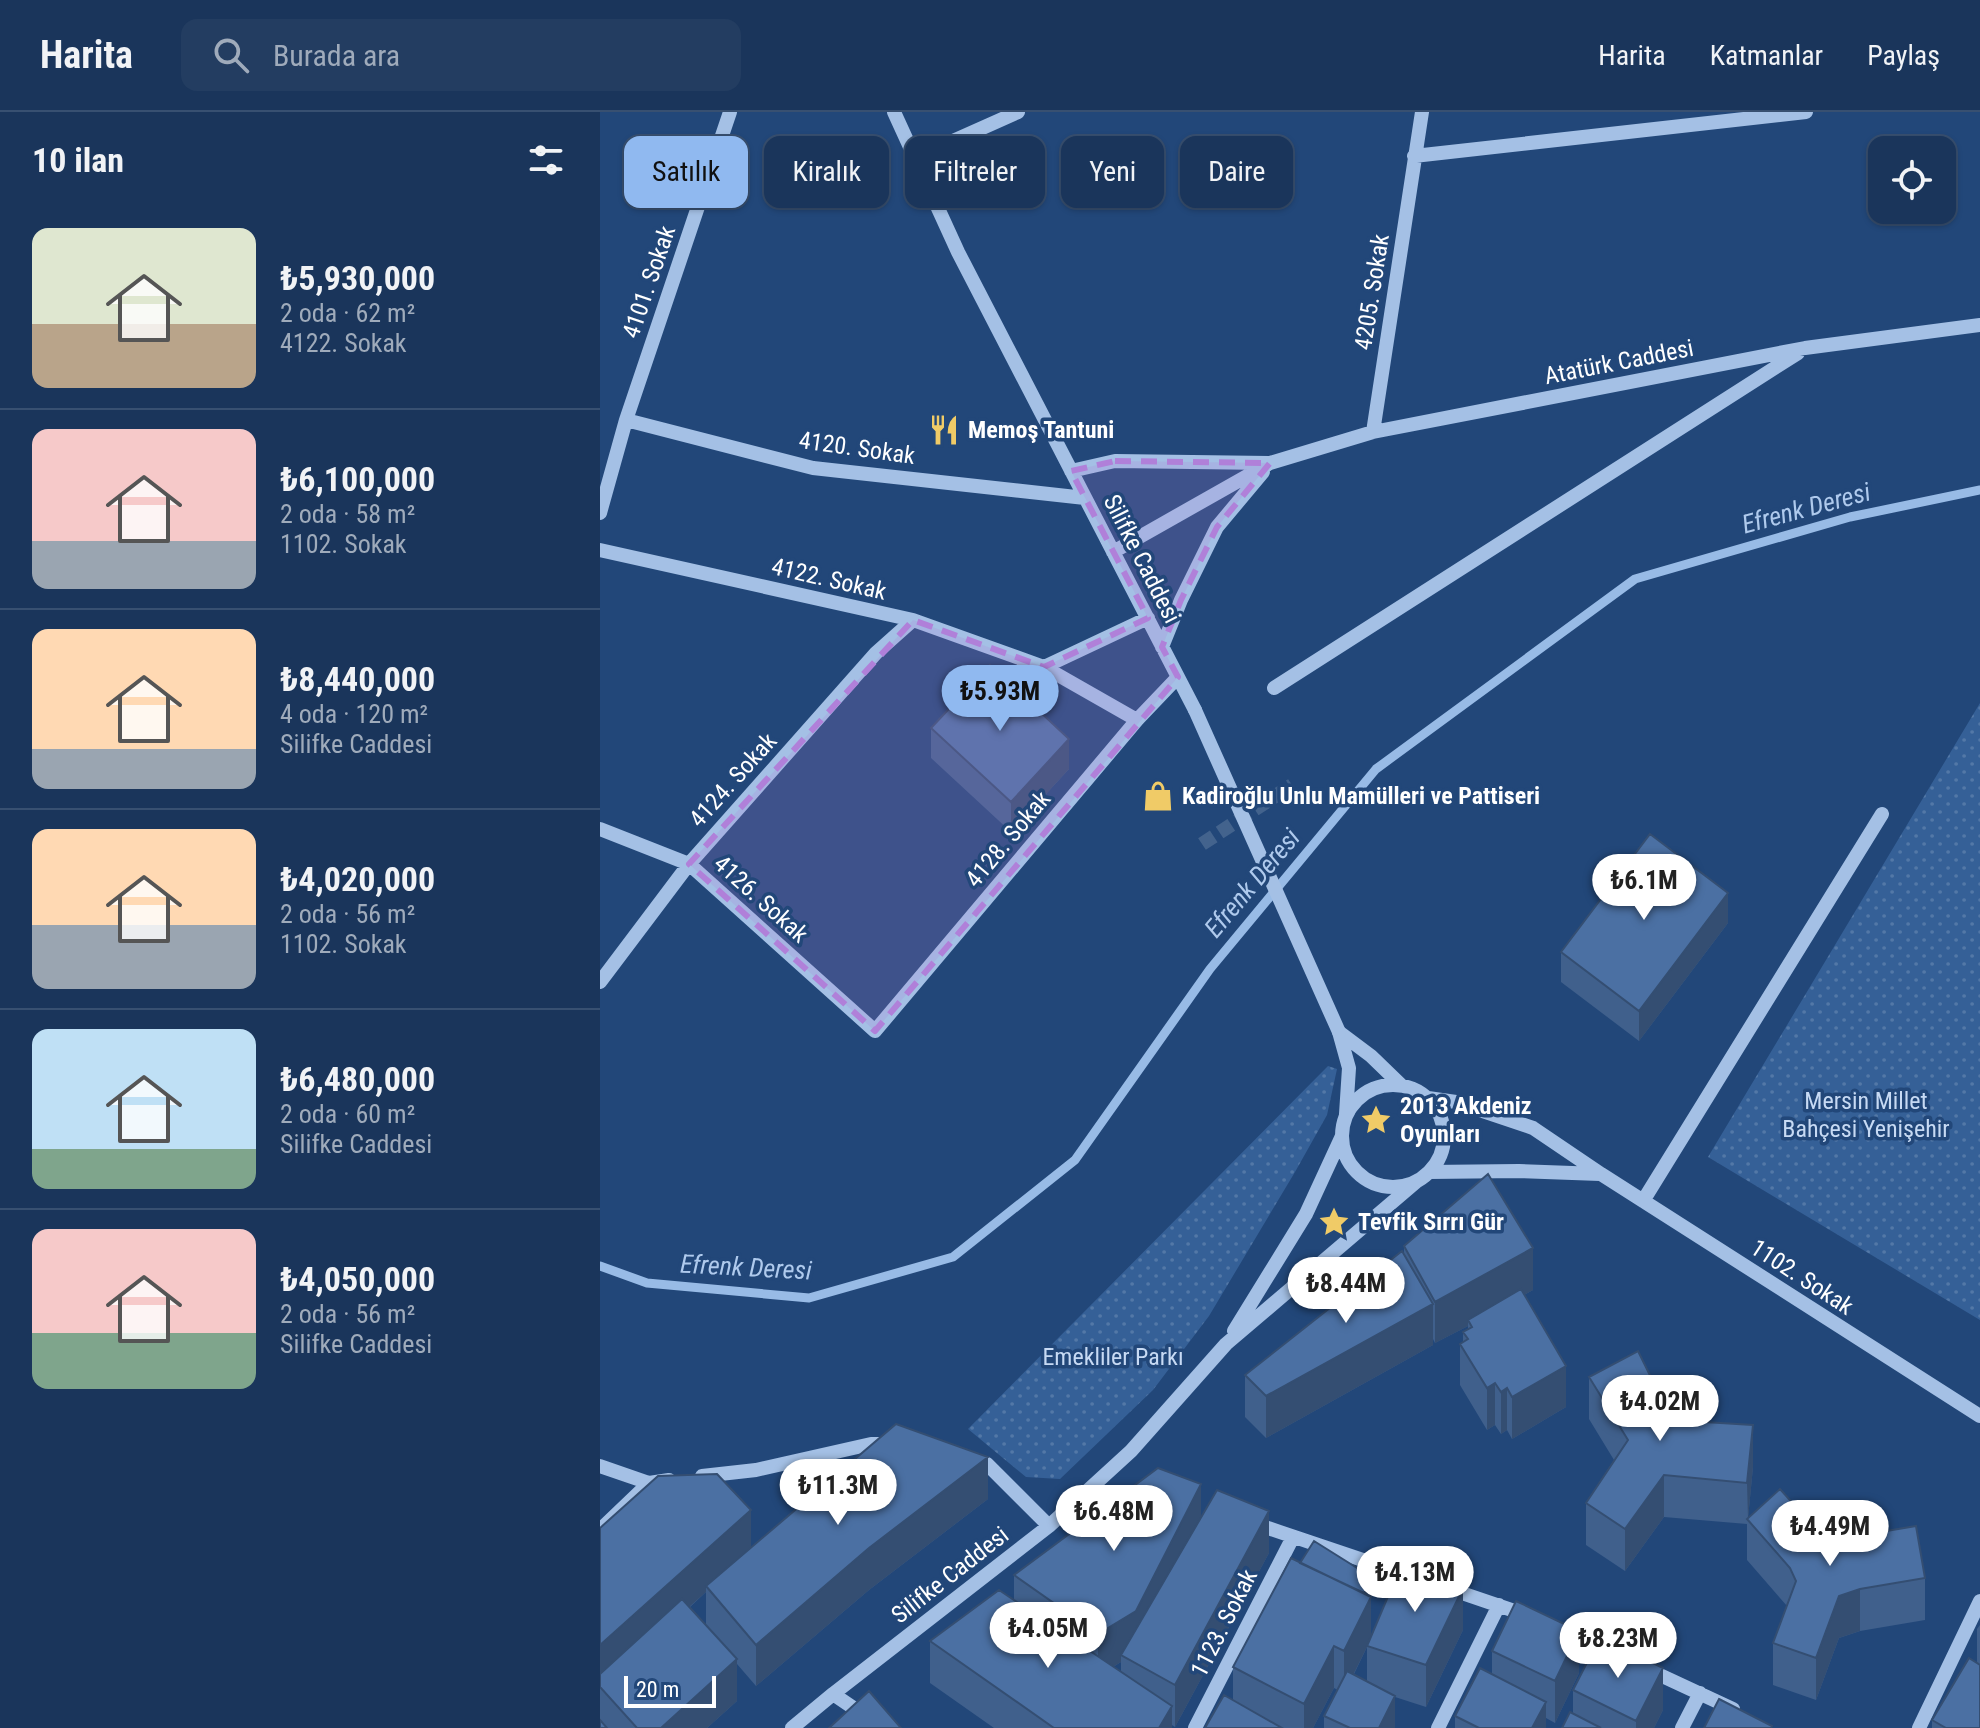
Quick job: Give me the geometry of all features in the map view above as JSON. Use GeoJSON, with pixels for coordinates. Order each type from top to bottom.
{"type":"FeatureCollection","features":[{"type":"Feature","properties":{"kind":"street","name":"4101. Sokak"},"geometry":{"type":"LineString","coordinates":[[600,513],[626,420],[730,112]]}},
{"type":"Feature","properties":{"kind":"street","name":"Silifke Caddesi"},"geometry":{"type":"LineString","coordinates":[[894,112],[905,136]]}},
{"type":"Feature","properties":{"kind":"street"},"geometry":{"type":"LineString","coordinates":[[964,136],[1018,112]]}},
{"type":"Feature","properties":{"kind":"street","name":"4205. Sokak"},"geometry":{"type":"LineString","coordinates":[[1373,432],[1422,112]]}},
{"type":"Feature","properties":{"kind":"street"},"geometry":{"type":"LineString","coordinates":[[1414,156],[1806,112]]}},
{"type":"Feature","properties":{"kind":"street","name":"Silifke Caddesi"},"geometry":{"type":"LineString","coordinates":[[938,208],[1195,710],[1339,1032],[1349,1068],[1346,1118]]}},
{"type":"Feature","properties":{"kind":"street","name":"Atatürk Caddesi"},"geometry":{"type":"LineString","coordinates":[[1113,552],[1270,463],[1373,432],[1805,348],[1980,325]]}},
{"type":"Feature","properties":{"kind":"street"},"geometry":{"type":"LineString","coordinates":[[1274,688],[1805,348]]}},
{"type":"Feature","properties":{"kind":"street","name":"4120. Sokak"},"geometry":{"type":"LineString","coordinates":[[626,420],[813,468],[1085,498]]}},
{"type":"Feature","properties":{"kind":"street","name":"Atatürk Caddesi"},"geometry":{"type":"LineString","coordinates":[[1071,471],[1115,461],[1270,463]]}},
{"type":"Feature","properties":{"kind":"street"},"geometry":{"type":"LineString","coordinates":[[1162,647],[1217,527],[1270,463]]}},
{"type":"Feature","properties":{"kind":"street","name":"4122. Sokak"},"geometry":{"type":"LineString","coordinates":[[600,550],[913,620],[1044,667],[1137,720]]}},
{"type":"Feature","properties":{"kind":"street"},"geometry":{"type":"LineString","coordinates":[[1044,667],[1148,618]]}},
{"type":"Feature","properties":{"kind":"street","name":"4124. Sokak"},"geometry":{"type":"LineString","coordinates":[[600,982],[689,864],[876,653],[913,620]]}},
{"type":"Feature","properties":{"kind":"street","name":"4128. Sokak"},"geometry":{"type":"LineString","coordinates":[[875,1031],[1137,720],[1178,677]]}},
{"type":"Feature","properties":{"kind":"street"},"geometry":{"type":"LineString","coordinates":[[1643,1201],[1882,814]]}},
{"type":"Feature","properties":{"kind":"street","name":"4126. Sokak"},"geometry":{"type":"LineString","coordinates":[[600,829],[689,864],[875,1031]]}},
{"type":"Feature","properties":{"kind":"street"},"geometry":{"type":"LineString","coordinates":[[1339,1032],[1371,1056],[1401,1085]]}},
{"type":"Feature","properties":{"kind":"street"},"geometry":{"type":"LineString","coordinates":[[1386,1085],[1415,1089],[1428,1098],[1444,1127],[1444,1144],[1439,1159],[1423,1177],[1226,1344],[1306,1214],[1342,1136],[1350,1108],[1372,1089],[1386,1085]]}},
{"type":"Feature","properties":{"kind":"street","name":"1102. Sokak"},"geometry":{"type":"LineString","coordinates":[[1428,1098],[1456,1102],[1533,1128],[1980,1416]]}},
{"type":"Feature","properties":{"kind":"street"},"geometry":{"type":"LineString","coordinates":[[1342,1136],[1350,1164],[1372,1183],[1387,1187],[1402,1187],[1423,1177],[1519,1171],[1601,1174]]}},
{"type":"Feature","properties":{"kind":"street","name":"Silifke Caddesi"},"geometry":{"type":"LineString","coordinates":[[792,1728],[1049,1526],[1131,1451],[1226,1344]]}},
{"type":"Feature","properties":{"kind":"street"},"geometry":{"type":"LineString","coordinates":[[600,1466],[649,1483],[756,1470],[871,1444],[900,1443]]}},
{"type":"Feature","properties":{"kind":"street"},"geometry":{"type":"LineString","coordinates":[[958,1454],[987,1464],[1049,1526]]}},
{"type":"Feature","properties":{"kind":"street"},"geometry":{"type":"LineString","coordinates":[[600,1530],[649,1483]]}},
{"type":"Feature","properties":{"kind":"street"},"geometry":{"type":"LineString","coordinates":[[1239,1518],[1544,1622],[1749,1716]]}},
{"type":"Feature","properties":{"kind":"street","name":"1123. Sokak"},"geometry":{"type":"LineString","coordinates":[[1195,1728],[1293,1537]]}},
{"type":"Feature","properties":{"kind":"street"},"geometry":{"type":"LineString","coordinates":[[1919,1728],[1980,1601]]}},
{"type":"Feature","properties":{"kind":"street"},"geometry":{"type":"LineString","coordinates":[[1438,1728],[1499,1605]]}},
{"type":"Feature","properties":{"kind":"street"},"geometry":{"type":"LineString","coordinates":[[1682,1728],[1700,1693]]}},
{"type":"Feature","properties":{"kind":"street"},"geometry":{"type":"LineString","coordinates":[[833,1694],[883,1728]]}},
{"type":"Feature","properties":{"kind":"highlighted area"},"geometry":{"type":"Polygon","coordinates":[[[1115,461],[1270,463],[1217,527],[1181,600],[1162,647],[1178,677],[875,1031],[689,864],[913,620],[1044,667],[1148,618],[1071,471],[1115,461]]]}},
{"type":"Feature","properties":{"kind":"green space","name":"Mersin Millet Bahçesi Yenişehir"},"geometry":{"type":"Polygon","coordinates":[[[1980,703],[1980,1320],[1708,1157],[1980,703]]]}},
{"type":"Feature","properties":{"kind":"green space","name":"Emekliler Parkı"},"geometry":{"type":"Polygon","coordinates":[[[1328,1066],[1337,1069],[1327,1115],[1209,1316],[1153,1390],[1060,1479],[1026,1477],[968,1429],[1328,1066]]]}},
{"type":"Feature","properties":{"kind":"building"},"geometry":{"type":"Polygon","coordinates":[[[990,665],[1069,739],[1011,802],[931,728],[990,665]]]}},
{"type":"Feature","properties":{"kind":"building"},"geometry":{"type":"Polygon","coordinates":[[[1650,834],[1728,893],[1639,1011],[1561,952],[1650,834]]]}},
{"type":"Feature","properties":{"kind":"building"},"geometry":{"type":"Polygon","coordinates":[[[1488,1174],[1533,1248],[1435,1302],[1404,1246],[1488,1174]]]}},
{"type":"Feature","properties":{"kind":"building"},"geometry":{"type":"Polygon","coordinates":[[[1402,1251],[1433,1304],[1266,1396],[1245,1375],[1402,1251]]]}},
{"type":"Feature","properties":{"kind":"building"},"geometry":{"type":"Polygon","coordinates":[[[1521,1289],[1566,1366],[1512,1397],[1507,1388],[1501,1392],[1495,1383],[1487,1388],[1460,1344],[1468,1339],[1463,1332],[1472,1327],[1468,1320],[1521,1289]]]}},
{"type":"Feature","properties":{"kind":"building"},"geometry":{"type":"Polygon","coordinates":[[[1638,1351],[1672,1420],[1753,1425],[1747,1483],[1664,1475],[1625,1529],[1586,1503],[1628,1440],[1589,1377],[1638,1351]]]}},
{"type":"Feature","properties":{"kind":"building"},"geometry":{"type":"Polygon","coordinates":[[[896,1424],[988,1457],[869,1548],[756,1645],[706,1586],[896,1424]]]}},
{"type":"Feature","properties":{"kind":"building"},"geometry":{"type":"Polygon","coordinates":[[[1158,1468],[1201,1484],[1136,1611],[1098,1634],[1014,1575],[1158,1468]]]}},
{"type":"Feature","properties":{"kind":"building"},"geometry":{"type":"Polygon","coordinates":[[[717,1474],[751,1510],[600,1645],[600,1528],[658,1476],[717,1474]]]}},
{"type":"Feature","properties":{"kind":"building"},"geometry":{"type":"Polygon","coordinates":[[[1780,1489],[1824,1538],[1851,1537],[1916,1526],[1925,1578],[1860,1589],[1839,1596],[1816,1658],[1773,1643],[1796,1581],[1790,1568],[1747,1519],[1780,1489]]]}},
{"type":"Feature","properties":{"kind":"building"},"geometry":{"type":"Polygon","coordinates":[[[1217,1490],[1269,1511],[1175,1685],[1121,1655],[1217,1490]]]}},
{"type":"Feature","properties":{"kind":"building"},"geometry":{"type":"Polygon","coordinates":[[[1314,1541],[1373,1578],[1364,1593],[1300,1563],[1314,1541]]]}},
{"type":"Feature","properties":{"kind":"building"},"geometry":{"type":"Polygon","coordinates":[[[1291,1558],[1371,1597],[1344,1651],[1334,1646],[1304,1704],[1233,1667],[1291,1558]]]}},
{"type":"Feature","properties":{"kind":"building"},"geometry":{"type":"Polygon","coordinates":[[[1403,1561],[1463,1588],[1426,1665],[1367,1646],[1403,1561]]]}},
{"type":"Feature","properties":{"kind":"building"},"geometry":{"type":"Polygon","coordinates":[[[999,1590],[1172,1706],[1159,1728],[1054,1728],[930,1641],[999,1590]]]}},
{"type":"Feature","properties":{"kind":"building"},"geometry":{"type":"Polygon","coordinates":[[[682,1599],[737,1659],[661,1728],[637,1728],[600,1687],[600,1674],[682,1599]]]}},
{"type":"Feature","properties":{"kind":"building"},"geometry":{"type":"Polygon","coordinates":[[[1516,1601],[1579,1631],[1555,1681],[1492,1651],[1516,1601]]]}},
{"type":"Feature","properties":{"kind":"building"},"geometry":{"type":"Polygon","coordinates":[[[1608,1641],[1663,1668],[1636,1721],[1573,1690],[1595,1647],[1603,1651],[1608,1641]]]}},
{"type":"Feature","properties":{"kind":"building"},"geometry":{"type":"Polygon","coordinates":[[[1969,1658],[1980,1665],[1980,1728],[1946,1728],[1932,1720],[1969,1658]]]}},
{"type":"Feature","properties":{"kind":"building"},"geometry":{"type":"Polygon","coordinates":[[[1480,1668],[1546,1702],[1532,1728],[1479,1728],[1455,1716],[1480,1668]]]}},
{"type":"Feature","properties":{"kind":"building"},"geometry":{"type":"Polygon","coordinates":[[[1347,1671],[1395,1696],[1379,1728],[1350,1728],[1324,1716],[1347,1671]]]}},
{"type":"Feature","properties":{"kind":"building"},"geometry":{"type":"Polygon","coordinates":[[[869,1691],[901,1728],[829,1728],[869,1691]]]}},
{"type":"Feature","properties":{"kind":"building"},"geometry":{"type":"Polygon","coordinates":[[[1224,1695],[1282,1728],[1205,1728],[1224,1695]]]}},
{"type":"Feature","properties":{"kind":"building"},"geometry":{"type":"Polygon","coordinates":[[[1719,1699],[1772,1726],[1771,1728],[1704,1728],[1719,1699]]]}},
{"type":"Feature","properties":{"kind":"building"},"geometry":{"type":"Polygon","coordinates":[[[1570,1712],[1601,1728],[1562,1728],[1570,1712]]]}},
{"type":"Feature","properties":{"kind":"waterway","name":"Efrenk Deresi"},"geometry":{"type":"LineString","coordinates":[[600,1266],[647,1283],[809,1298],[953,1257],[1075,1160],[1210,969],[1376,769],[1635,579],[1850,517],[1980,490]]}},
{"type":"Feature","properties":{"kind":"tunnel"},"geometry":{"type":"LineString","coordinates":[[1202,844],[1292,785]]}},
{"type":"Feature","properties":{"kind":"place","name":"Memoş Tantuni"},"geometry":{"type":"Point","coordinates":[944,430]}},
{"type":"Feature","properties":{"kind":"place","name":"Kadiroğlu Unlu Mamülleri ve Pattiseri"},"geometry":{"type":"Point","coordinates":[1158,796]}},
{"type":"Feature","properties":{"kind":"place","name":"2013 Akdeniz Oyunları"},"geometry":{"type":"Point","coordinates":[1376,1120]}},
{"type":"Feature","properties":{"kind":"place","name":"Tevfik Sırrı Gür"},"geometry":{"type":"Point","coordinates":[1334,1222]}}]}
